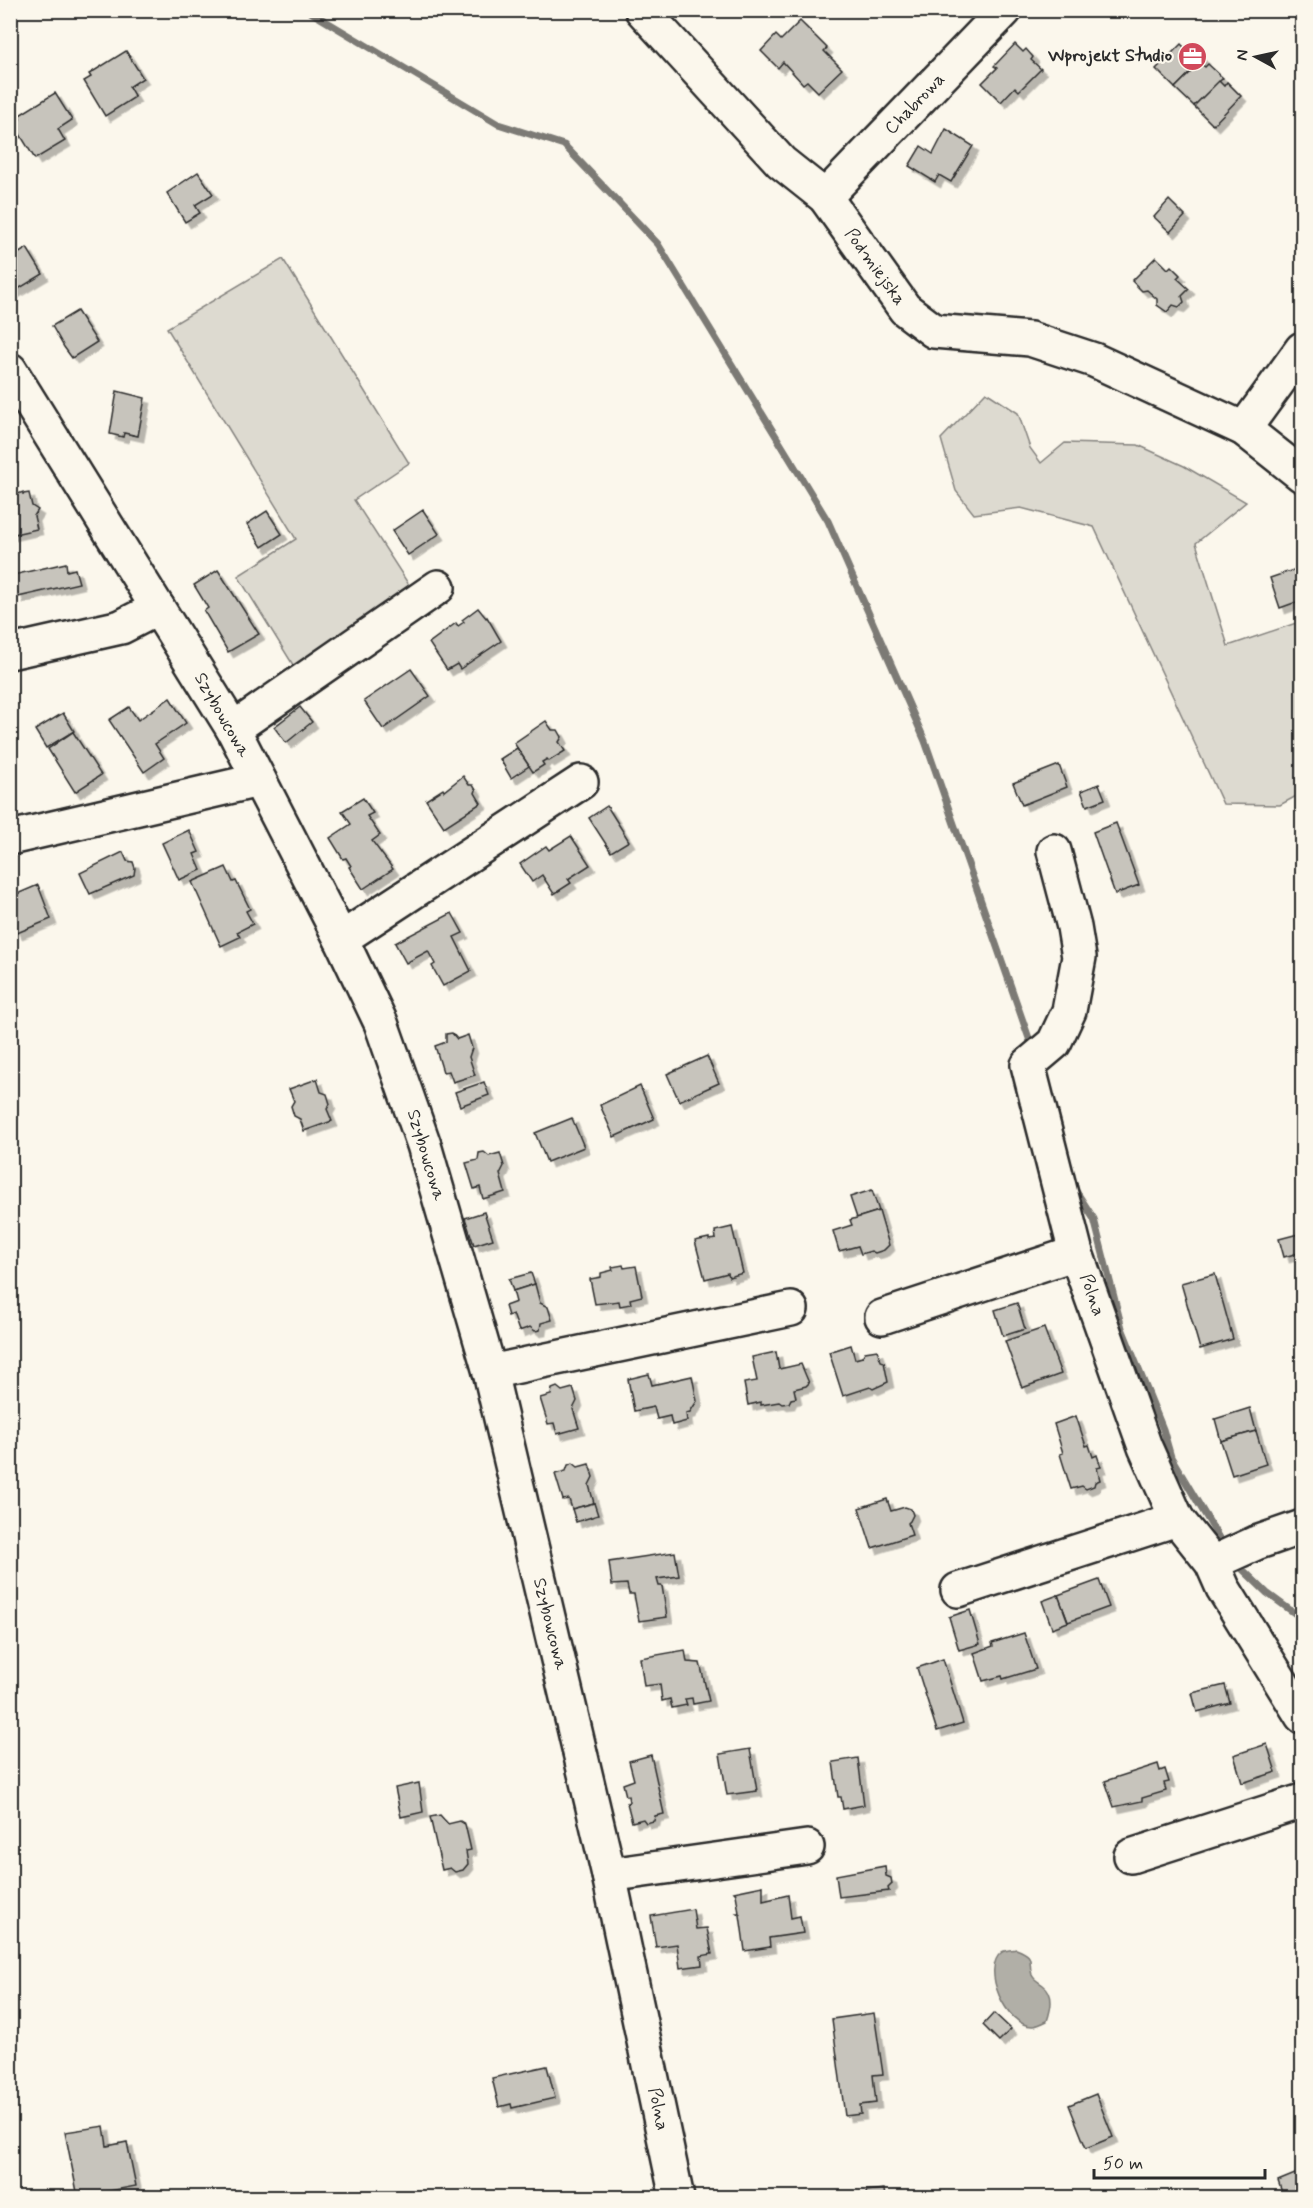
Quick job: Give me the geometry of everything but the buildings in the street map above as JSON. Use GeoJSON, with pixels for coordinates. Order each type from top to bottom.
{"type":"FeatureCollection","features":[{"type":"Feature","properties":{"kind":"street","name":"Podmiejska"},"geometry":{"type":"LineString","coordinates":[[642,10],[781,162],[825,197],[905,309],[934,331],[1030,339],[1094,360],[1244,429],[1302,475]]}},
{"type":"Feature","properties":{"kind":"street","name":"Chabrowa"},"geometry":{"type":"LineString","coordinates":[[825,197],[1005,10]]}},
{"type":"Feature","properties":{"kind":"street"},"geometry":{"type":"LineString","coordinates":[[1244,429],[1302,349]]}},
{"type":"Feature","properties":{"kind":"street","name":"Szybowcowa"},"geometry":{"type":"LineString","coordinates":[[10,370],[233,729],[341,939],[381,1023],[424,1145],[490,1372],[609,1875],[639,2020]]}},
{"type":"Feature","properties":{"kind":"street"},"geometry":{"type":"LineString","coordinates":[[233,729],[438,587]]}},
{"type":"Feature","properties":{"kind":"street"},"geometry":{"type":"LineString","coordinates":[[10,652],[121,627],[158,608]]}},
{"type":"Feature","properties":{"kind":"street"},"geometry":{"type":"LineString","coordinates":[[10,838],[259,780]]}},
{"type":"Feature","properties":{"kind":"street"},"geometry":{"type":"LineString","coordinates":[[341,939],[581,782]]}},
{"type":"Feature","properties":{"kind":"street","name":"Polna"},"geometry":{"type":"LineString","coordinates":[[1054,850],[1074,927],[1079,957],[1069,1011],[1054,1043],[1028,1065],[1077,1253],[1145,1447],[1177,1519],[1212,1563],[1223,1587],[1302,1716]]}},
{"type":"Feature","properties":{"kind":"street"},"geometry":{"type":"LineString","coordinates":[[882,1317],[1077,1253]]}},
{"type":"Feature","properties":{"kind":"street"},"geometry":{"type":"LineString","coordinates":[[490,1372],[791,1309]]}},
{"type":"Feature","properties":{"kind":"street"},"geometry":{"type":"LineString","coordinates":[[958,1590],[1177,1519]]}},
{"type":"Feature","properties":{"kind":"street"},"geometry":{"type":"LineString","coordinates":[[1212,1563],[1256,1543],[1302,1527]]}},
{"type":"Feature","properties":{"kind":"street"},"geometry":{"type":"LineString","coordinates":[[1131,1856],[1302,1801]]}},
{"type":"Feature","properties":{"kind":"street"},"geometry":{"type":"LineString","coordinates":[[609,1875],[807,1847]]}},
{"type":"Feature","properties":{"kind":"street","name":"Polna"},"geometry":{"type":"LineString","coordinates":[[639,2020],[677,2198]]}},
{"type":"Feature","properties":{"kind":"shaded area"},"geometry":{"type":"Polygon","coordinates":[[[283,259],[409,463],[354,500],[411,588],[298,673],[238,576],[296,539],[167,328],[283,259]]]}},
{"type":"Feature","properties":{"kind":"shaded area"},"geometry":{"type":"Polygon","coordinates":[[[986,392],[1018,413],[1030,448],[1041,463],[1065,443],[1138,445],[1184,466],[1246,502],[1196,543],[1228,646],[1302,621],[1302,793],[1280,805],[1223,804],[1094,527],[1021,508],[974,514],[956,491],[941,439],[986,392]]]}},
{"type":"Feature","properties":{"kind":"shaded area"},"geometry":{"type":"Polygon","coordinates":[[[1016,1949],[1027,1954],[1033,1977],[1047,1989],[1051,1997],[1047,2021],[1036,2026],[1023,2024],[1014,2017],[999,1995],[995,1983],[996,1960],[1002,1952],[1016,1949]]]}},
{"type":"Feature","properties":{"kind":"waterway"},"geometry":{"type":"LineString","coordinates":[[307,10],[498,124],[564,145],[658,244],[828,521],[925,741],[1031,1044]]}},
{"type":"Feature","properties":{"kind":"waterway"},"geometry":{"type":"LineString","coordinates":[[1074,1188],[1094,1219],[1122,1328],[1163,1429],[1171,1457],[1222,1543]]}},
{"type":"Feature","properties":{"kind":"waterway"},"geometry":{"type":"LineString","coordinates":[[1238,1565],[1267,1593],[1297,1615],[1302,1627]]}},
{"type":"Feature","properties":{"kind":"place","name":"Wprojekt Studio"},"geometry":{"type":"Point","coordinates":[1193,56]}}]}
